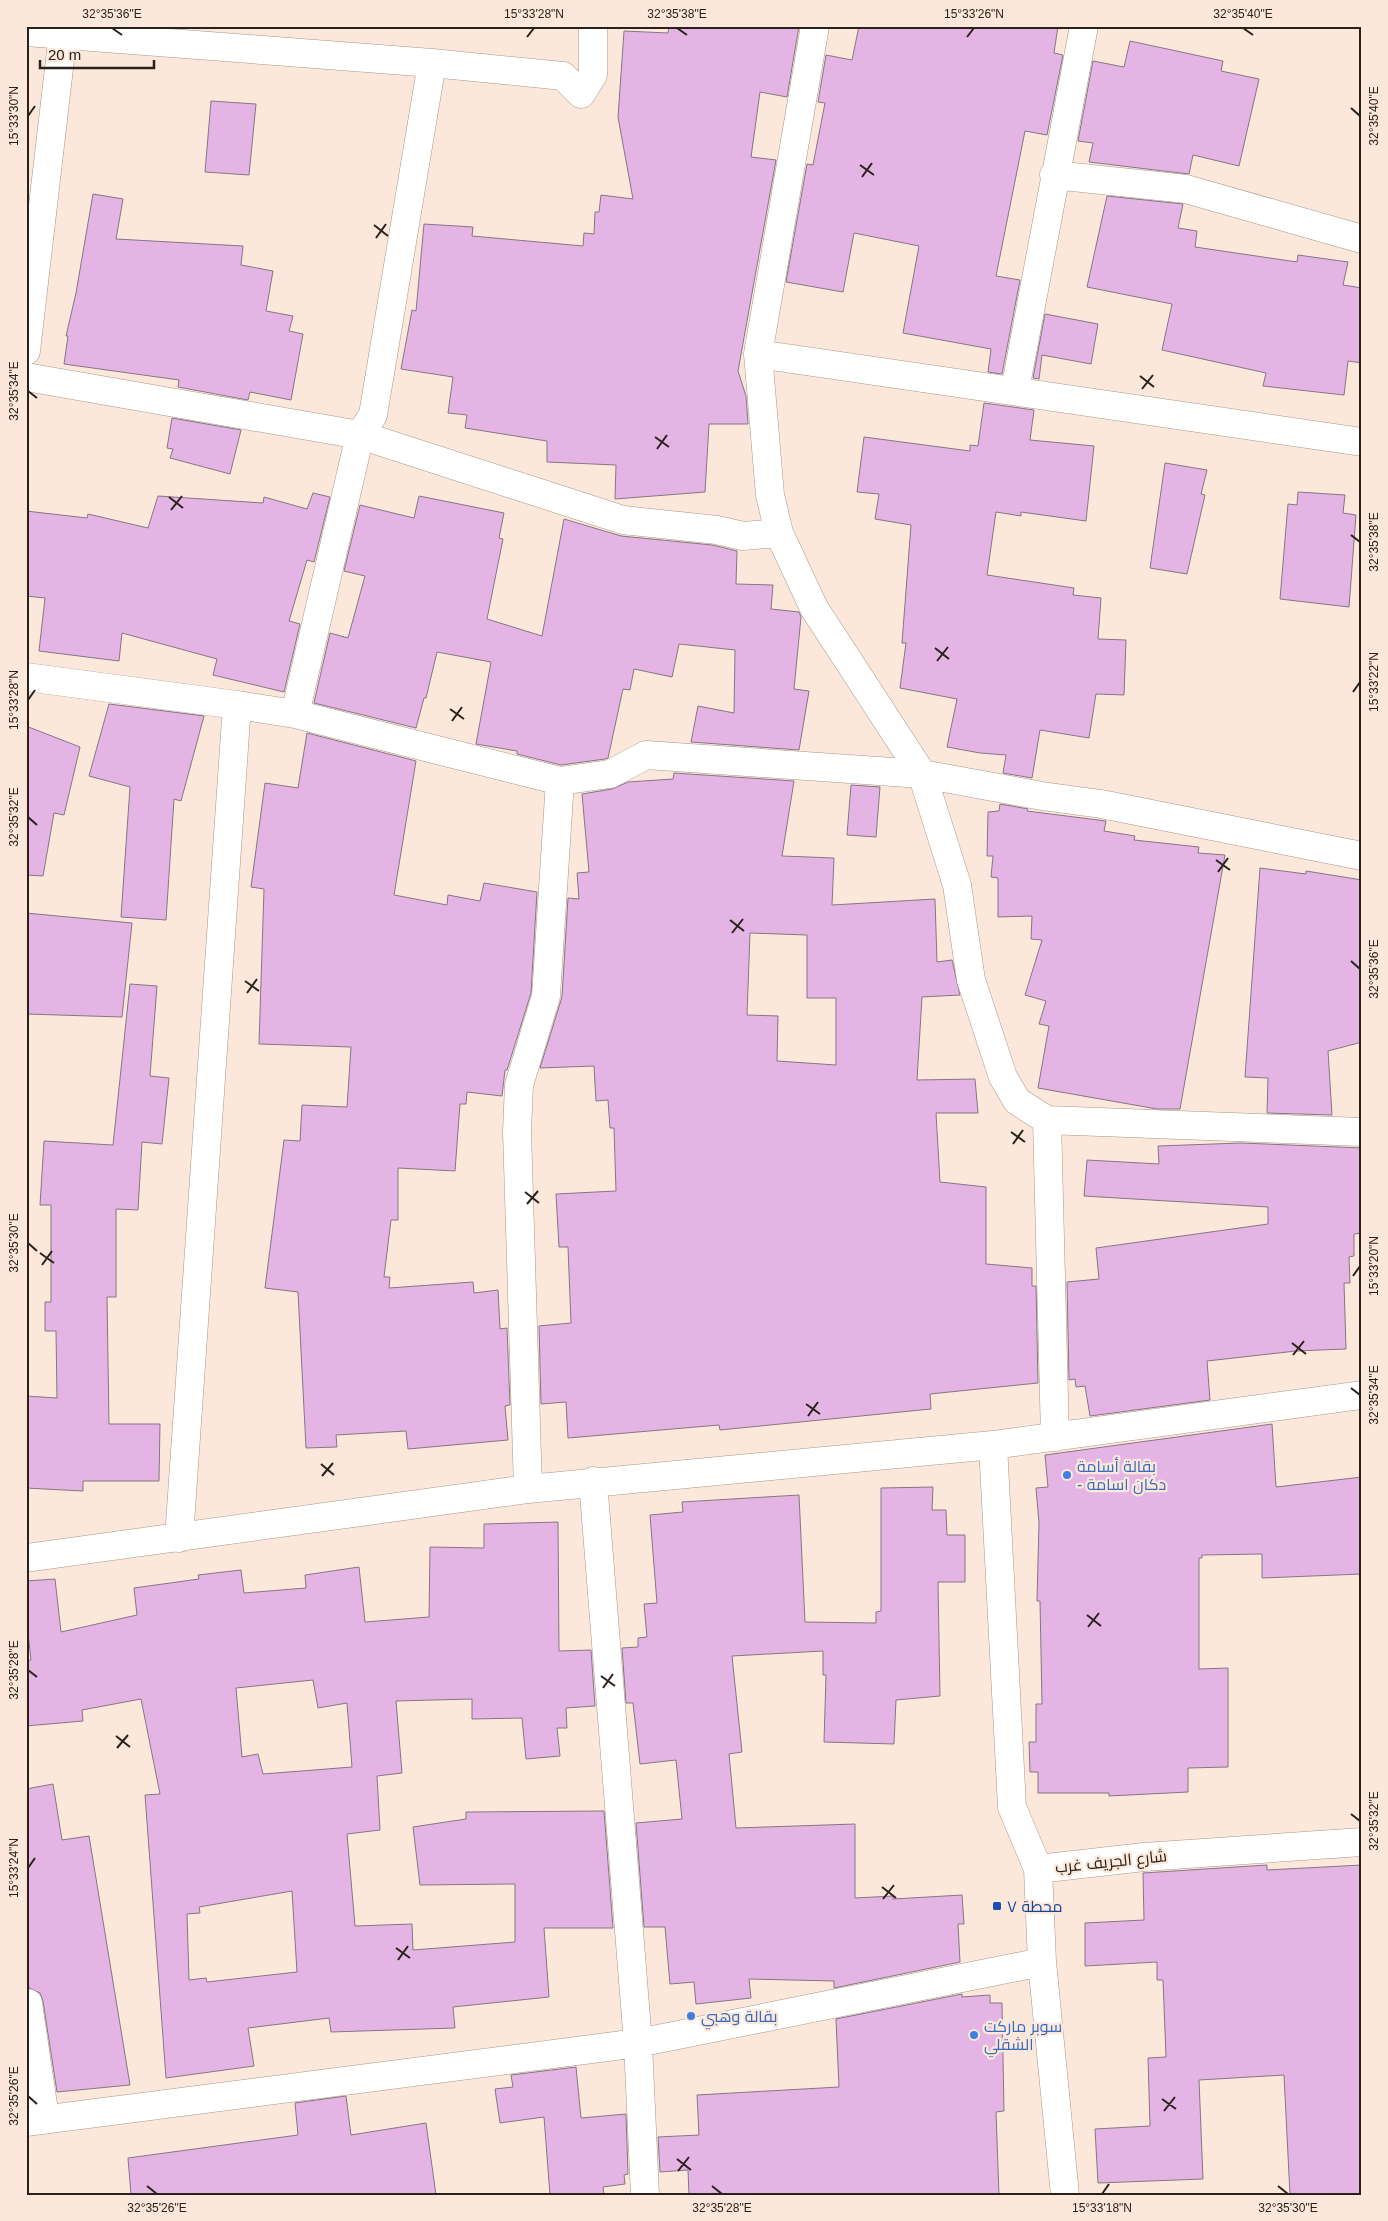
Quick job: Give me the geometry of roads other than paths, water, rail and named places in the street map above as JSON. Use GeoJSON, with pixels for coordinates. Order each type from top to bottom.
{"type":"FeatureCollection","features":[{"type":"Feature","properties":{"kind":"street"},"geometry":{"type":"LineString","coordinates":[[26,32],[432,62],[563,76],[582,94],[593,75],[593,26]]}},
{"type":"Feature","properties":{"kind":"street"},"geometry":{"type":"LineString","coordinates":[[815,26],[758,354],[770,495],[779,533],[814,608],[922,774],[957,885],[970,980],[1003,1077],[1017,1101],[1047,1120],[1362,1132]]}},
{"type":"Feature","properties":{"kind":"street"},"geometry":{"type":"LineString","coordinates":[[1014,390],[1084,26]]}},
{"type":"Feature","properties":{"kind":"street"},"geometry":{"type":"LineString","coordinates":[[26,352],[63,34]]}},
{"type":"Feature","properties":{"kind":"street"},"geometry":{"type":"LineString","coordinates":[[295,714],[360,435],[373,415],[432,62]]}},
{"type":"Feature","properties":{"kind":"street"},"geometry":{"type":"LineString","coordinates":[[1054,175],[1186,189],[1362,239]]}},
{"type":"Feature","properties":{"kind":"street"},"geometry":{"type":"LineString","coordinates":[[758,354],[1362,442]]}},
{"type":"Feature","properties":{"kind":"street"},"geometry":{"type":"LineString","coordinates":[[26,377],[360,435],[623,520],[718,530],[743,536],[779,533]]}},
{"type":"Feature","properties":{"kind":"street"},"geometry":{"type":"LineString","coordinates":[[26,677],[295,714],[560,781],[610,774],[646,755],[922,774],[1042,796],[1101,804],[1362,856]]}},
{"type":"Feature","properties":{"kind":"street"},"geometry":{"type":"LineString","coordinates":[[179,1538],[237,705]]}},
{"type":"Feature","properties":{"kind":"street"},"geometry":{"type":"LineString","coordinates":[[528,1488],[517,1122],[519,1085],[546,996],[560,781]]}},
{"type":"Feature","properties":{"kind":"street"},"geometry":{"type":"LineString","coordinates":[[1047,1120],[1055,1436]]}},
{"type":"Feature","properties":{"kind":"street"},"geometry":{"type":"LineString","coordinates":[[26,1558],[528,1488],[993,1445],[1362,1395]]}},
{"type":"Feature","properties":{"kind":"street"},"geometry":{"type":"LineString","coordinates":[[993,1445],[1012,1807],[1038,1868]]}},
{"type":"Feature","properties":{"kind":"street"},"geometry":{"type":"LineString","coordinates":[[594,1481],[638,2043],[645,2195]]}},
{"type":"Feature","properties":{"kind":"street","name":"شارع الجريف غرب"},"geometry":{"type":"LineString","coordinates":[[1065,2195],[1042,1962],[1038,1868],[1144,1857],[1362,1842]]}},
{"type":"Feature","properties":{"kind":"street"},"geometry":{"type":"LineString","coordinates":[[28,2003],[36,2120],[638,2043],[1042,1962]]}},
{"type":"Feature","properties":{"kind":"place","name":"بقالة أسامة - دكان اسامة"},"geometry":{"type":"Point","coordinates":[1067,1475]}},
{"type":"Feature","properties":{"kind":"place","name":"محطة ٧"},"geometry":{"type":"Point","coordinates":[997,1906]}},
{"type":"Feature","properties":{"kind":"place","name":"بقالة وهبي"},"geometry":{"type":"Point","coordinates":[691,2016]}},
{"type":"Feature","properties":{"kind":"place","name":"سوبر ماركت الشقلي"},"geometry":{"type":"Point","coordinates":[974,2035]}}]}
